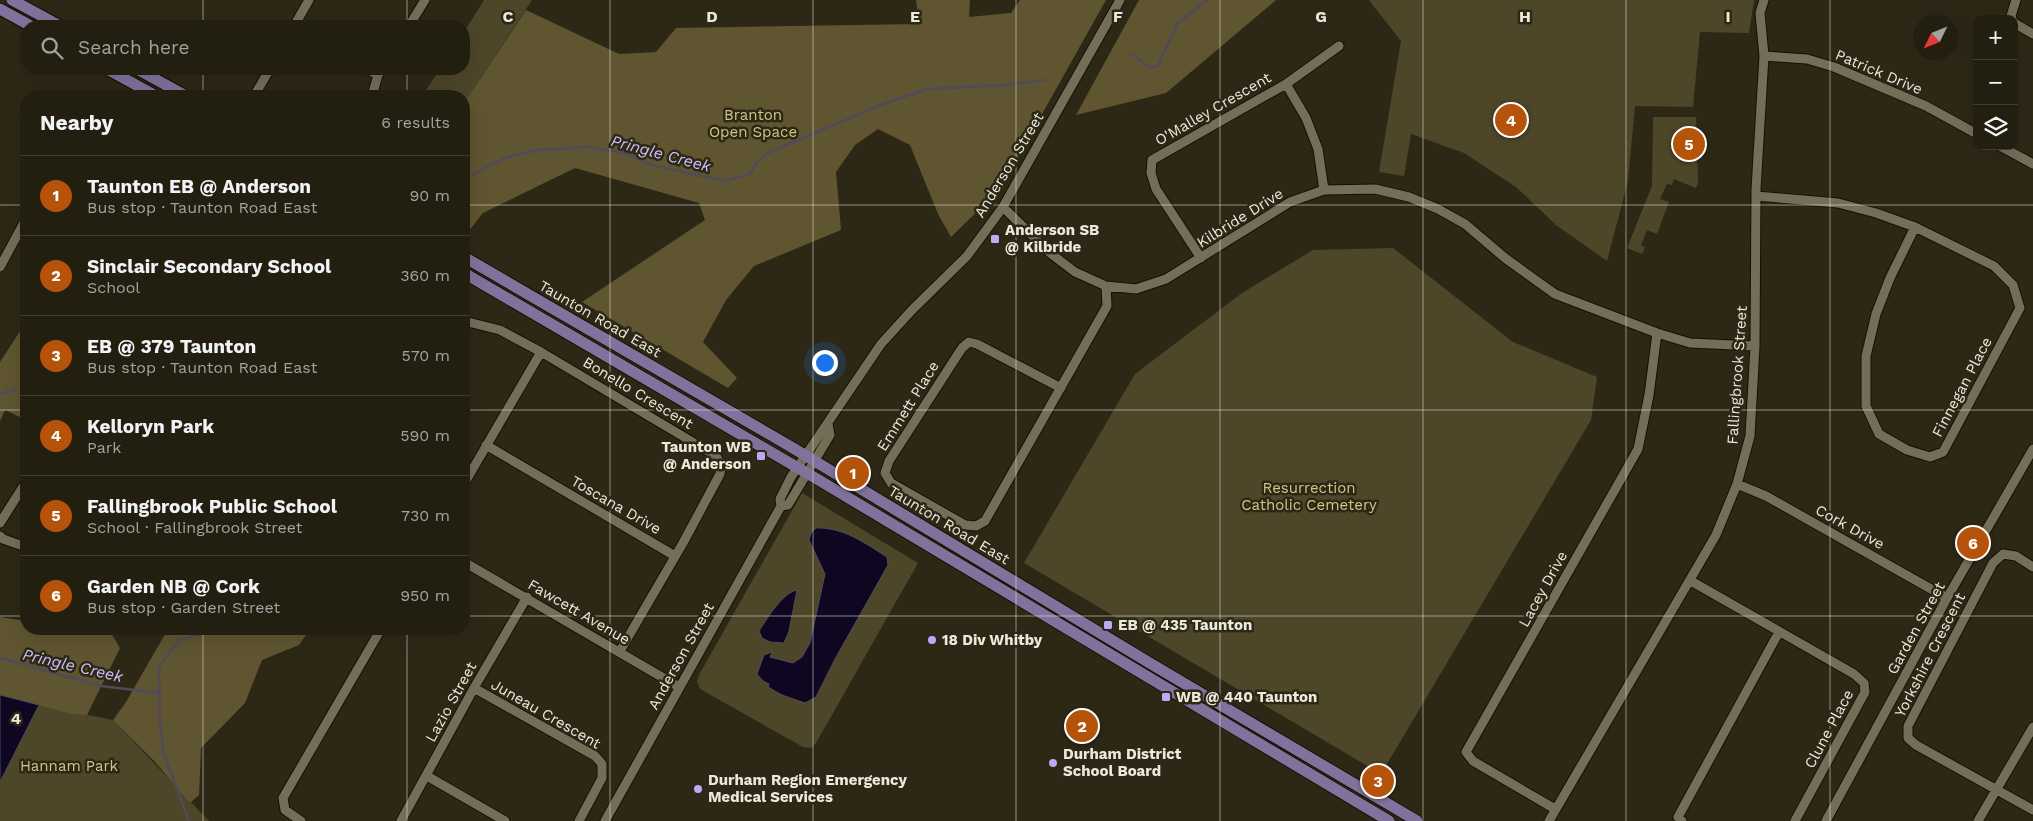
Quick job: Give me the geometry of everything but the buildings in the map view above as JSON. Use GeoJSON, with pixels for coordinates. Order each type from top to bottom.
{"type":"FeatureCollection","features":[{"type":"Feature","properties":{"kind":"main road"},"geometry":{"type":"LineString","coordinates":[[12,0],[49,20]]}},
{"type":"Feature","properties":{"kind":"main road"},"geometry":{"type":"LineString","coordinates":[[0,9],[20,20]]}},
{"type":"Feature","properties":{"kind":"main road"},"geometry":{"type":"LineString","coordinates":[[118,75],[145,90]]}},
{"type":"Feature","properties":{"kind":"main road"},"geometry":{"type":"LineString","coordinates":[[148,75],[175,90]]}},
{"type":"Feature","properties":{"kind":"main road","name":"Taunton Road East"},"geometry":{"type":"LineString","coordinates":[[470,260],[810,458],[1153,665],[1417,821]]}},
{"type":"Feature","properties":{"kind":"main road","name":"Taunton Road East"},"geometry":{"type":"LineString","coordinates":[[470,277],[802,471],[1389,821]]}},
{"type":"Feature","properties":{"kind":"main road"},"geometry":{"type":"LineString","coordinates":[[505,298],[512,285]]}},
{"type":"Feature","properties":{"kind":"main road"},"geometry":{"type":"LineString","coordinates":[[565,334],[572,320]]}},
{"type":"Feature","properties":{"kind":"street"},"geometry":{"type":"LineString","coordinates":[[298,20],[309,0]]}},
{"type":"Feature","properties":{"kind":"street"},"geometry":{"type":"LineString","coordinates":[[413,20],[426,0]]}},
{"type":"Feature","properties":{"kind":"street","name":"Anderson Street"},"geometry":{"type":"LineString","coordinates":[[605,821],[781,506],[788,505],[802,471],[810,458],[830,436],[828,424],[846,394],[881,344],[912,310],[967,256],[1003,207],[1120,0]]}},
{"type":"Feature","properties":{"kind":"street","name":"Fallingbrook Street"},"geometry":{"type":"LineString","coordinates":[[1548,821],[1691,581],[1716,535],[1737,484],[1750,436],[1755,346],[1756,196],[1764,56],[1760,13],[1764,0]]}},
{"type":"Feature","properties":{"kind":"street"},"geometry":{"type":"LineString","coordinates":[[2011,15],[2016,0]]}},
{"type":"Feature","properties":{"kind":"street"},"geometry":{"type":"LineString","coordinates":[[2018,26],[2033,34]]}},
{"type":"Feature","properties":{"kind":"street"},"geometry":{"type":"LineString","coordinates":[[1286,84],[1339,46]]}},
{"type":"Feature","properties":{"kind":"street","name":"Patrick Drive"},"geometry":{"type":"LineString","coordinates":[[1764,56],[1807,59],[1834,67],[1926,106],[1973,132]]}},
{"type":"Feature","properties":{"kind":"street"},"geometry":{"type":"LineString","coordinates":[[258,90],[266,75]]}},
{"type":"Feature","properties":{"kind":"street"},"geometry":{"type":"LineString","coordinates":[[374,90],[379,75]]}},
{"type":"Feature","properties":{"kind":"street","name":"O'Malley Crescent"},"geometry":{"type":"LineString","coordinates":[[1201,258],[1156,189],[1151,172],[1152,160],[1286,84],[1306,118],[1318,149],[1324,190]]}},
{"type":"Feature","properties":{"kind":"street"},"geometry":{"type":"LineString","coordinates":[[2007,150],[2033,164]]}},
{"type":"Feature","properties":{"kind":"street","name":"Kilbride Drive"},"geometry":{"type":"LineString","coordinates":[[1003,207],[1056,258],[1076,272],[1106,286],[1136,289],[1166,279],[1290,202],[1324,190],[1375,189],[1409,196],[1465,224],[1505,258],[1555,294],[1657,333],[1690,343],[1755,346]]}},
{"type":"Feature","properties":{"kind":"street","name":"Finnegan Place"},"geometry":{"type":"LineString","coordinates":[[1756,196],[1838,203],[1876,213],[1916,227],[1994,266],[2013,285],[2020,308],[1943,452],[1930,457],[1906,450],[1879,434],[1866,406],[1866,356],[1876,314],[1890,278],[1916,227]]}},
{"type":"Feature","properties":{"kind":"street"},"geometry":{"type":"LineString","coordinates":[[0,267],[20,233]]}},
{"type":"Feature","properties":{"kind":"street","name":"Emmett Place"},"geometry":{"type":"LineString","coordinates":[[1061,388],[977,344],[969,342],[962,348],[889,460],[885,473],[892,483],[965,525],[976,526],[984,521],[1061,388],[1107,306],[1106,286]]}},
{"type":"Feature","properties":{"kind":"street","name":"Bonello Crescent"},"geometry":{"type":"LineString","coordinates":[[470,322],[500,330],[541,352],[716,456],[721,465],[720,474],[675,556]]}},
{"type":"Feature","properties":{"kind":"street","name":"Lacey Drive"},"geometry":{"type":"LineString","coordinates":[[1555,809],[1473,761],[1466,752],[1638,449],[1650,396],[1657,333]]}},
{"type":"Feature","properties":{"kind":"street"},"geometry":{"type":"LineString","coordinates":[[470,473],[541,352]]}},
{"type":"Feature","properties":{"kind":"street","name":"Toscana Drive"},"geometry":{"type":"LineString","coordinates":[[486,445],[675,556]]}},
{"type":"Feature","properties":{"kind":"street","name":"Garden Street"},"geometry":{"type":"LineString","coordinates":[[1826,821],[1947,598],[2033,450]]}},
{"type":"Feature","properties":{"kind":"street","name":"Cork Drive"},"geometry":{"type":"LineString","coordinates":[[1737,484],[1766,496],[1947,598]]}},
{"type":"Feature","properties":{"kind":"street"},"geometry":{"type":"LineString","coordinates":[[0,523],[20,491]]}},
{"type":"Feature","properties":{"kind":"street"},"geometry":{"type":"LineString","coordinates":[[0,536],[3,539],[20,545]]}},
{"type":"Feature","properties":{"kind":"street","name":"Yorkshire Crescent"},"geometry":{"type":"LineString","coordinates":[[1996,790],[1916,745],[1908,738],[1908,726],[1993,563],[2004,554],[2016,556],[2033,567]]}},
{"type":"Feature","properties":{"kind":"street"},"geometry":{"type":"LineString","coordinates":[[620,651],[675,556]]}},
{"type":"Feature","properties":{"kind":"street","name":"Fawcett Avenue"},"geometry":{"type":"LineString","coordinates":[[470,565],[679,687]]}},
{"type":"Feature","properties":{"kind":"street","name":"Clune Place"},"geometry":{"type":"LineString","coordinates":[[1691,581],[1854,674],[1864,683],[1865,692],[1795,821]]}},
{"type":"Feature","properties":{"kind":"street","name":"Lazio Street"},"geometry":{"type":"LineString","coordinates":[[402,821],[474,688],[527,597]]}},
{"type":"Feature","properties":{"kind":"street"},"geometry":{"type":"LineString","coordinates":[[1682,821],[1678,817],[1779,632]]}},
{"type":"Feature","properties":{"kind":"street"},"geometry":{"type":"LineString","coordinates":[[301,821],[285,810],[283,798],[378,635]]}},
{"type":"Feature","properties":{"kind":"street","name":"Juneau Crescent"},"geometry":{"type":"LineString","coordinates":[[474,688],[595,756],[602,764],[602,778],[580,821]]}},
{"type":"Feature","properties":{"kind":"street"},"geometry":{"type":"LineString","coordinates":[[1978,821],[2033,727]]}},
{"type":"Feature","properties":{"kind":"street"},"geometry":{"type":"LineString","coordinates":[[427,776],[505,821]]}},
{"type":"Feature","properties":{"kind":"street"},"geometry":{"type":"LineString","coordinates":[[1996,790],[2033,810]]}},
{"type":"Feature","properties":{"kind":"green space"},"geometry":{"type":"Polygon","coordinates":[[[484,0],[532,0],[470,94],[470,90],[426,90],[436,75],[470,75],[470,22],[484,0]]]}},
{"type":"Feature","properties":{"kind":"green space","name":"Branton Open Space"},"geometry":{"type":"Polygon","coordinates":[[[916,0],[970,0],[969,17],[1011,13],[1020,0],[1106,0],[1000,189],[951,237],[938,214],[910,145],[878,129],[855,145],[836,172],[841,230],[754,266],[726,300],[703,342],[737,378],[728,388],[582,302],[705,220],[699,203],[575,168],[483,213],[470,229],[470,94],[526,10],[619,54],[656,52],[676,28],[919,24],[916,0]]]}},
{"type":"Feature","properties":{"kind":"green space"},"geometry":{"type":"Polygon","coordinates":[[[1139,0],[1276,0],[1166,93],[1076,115],[1139,0]]]}},
{"type":"Feature","properties":{"kind":"green space"},"geometry":{"type":"Polygon","coordinates":[[[1369,0],[1754,0],[1749,33],[1700,32],[1693,107],[1635,106],[1628,181],[1607,261],[1556,225],[1516,187],[1464,153],[1411,134],[1404,176],[1379,172],[1401,41],[1369,0]]]}},
{"type":"Feature","properties":{"kind":"green space"},"geometry":{"type":"Polygon","coordinates":[[[1653,117],[1696,117],[1698,183],[1696,188],[1674,179],[1672,185],[1667,184],[1660,199],[1669,202],[1657,234],[1647,230],[1641,245],[1645,247],[1642,254],[1627,248],[1652,186],[1653,117]]]}},
{"type":"Feature","properties":{"kind":"green space","name":"Resurrection Catholic Cemetery"},"geometry":{"type":"Polygon","coordinates":[[[1393,248],[1513,342],[1597,377],[1591,420],[1381,774],[1024,563],[1135,374],[1242,293],[1313,250],[1393,248]]]}},
{"type":"Feature","properties":{"kind":"green space"},"geometry":{"type":"Polygon","coordinates":[[[20,331],[20,417],[5,410],[0,421],[0,362],[20,331]]]}},
{"type":"Feature","properties":{"kind":"green space"},"geometry":{"type":"Polygon","coordinates":[[[802,493],[918,563],[816,743],[811,748],[803,747],[700,689],[697,681],[802,493]]]}},
{"type":"Feature","properties":{"kind":"green space"},"geometry":{"type":"Polygon","coordinates":[[[0,617],[20,620],[20,635],[112,635],[120,648],[87,715],[72,714],[0,695],[0,617]]]}},
{"type":"Feature","properties":{"kind":"green space"},"geometry":{"type":"Polygon","coordinates":[[[165,635],[306,635],[299,645],[262,660],[245,703],[201,748],[199,795],[190,803],[155,762],[113,720],[126,702],[165,635]]]}},
{"type":"Feature","properties":{"kind":"green space","name":"Hannam Park"},"geometry":{"type":"Polygon","coordinates":[[[39,705],[113,720],[209,821],[0,821],[0,782],[39,705]]]}},
{"type":"Feature","properties":{"kind":"shaded area"},"geometry":{"type":"Polygon","coordinates":[[[816,528],[835,530],[853,537],[887,557],[888,565],[835,659],[816,697],[805,703],[782,695],[768,687],[769,684],[763,681],[757,674],[764,655],[772,652],[770,657],[793,663],[802,657],[810,643],[825,574],[809,540],[811,533],[816,528]]]}},
{"type":"Feature","properties":{"kind":"shaded area"},"geometry":{"type":"Polygon","coordinates":[[[797,590],[789,631],[784,643],[770,642],[762,638],[759,631],[780,601],[791,592],[797,590]]]}},
{"type":"Feature","properties":{"kind":"shaded area"},"geometry":{"type":"Polygon","coordinates":[[[0,695],[39,705],[0,782],[0,695]]]}},
{"type":"Feature","properties":{"kind":"waterway","name":"Pringle Creek"},"geometry":{"type":"LineString","coordinates":[[1132,54],[1150,68],[1158,66],[1177,24],[1207,0]]}},
{"type":"Feature","properties":{"kind":"waterway","name":"Pringle Creek"},"geometry":{"type":"LineString","coordinates":[[470,176],[507,157],[538,150],[588,147],[624,153],[655,166],[725,181],[750,174],[757,162],[767,153],[883,104],[927,89],[1007,85],[1045,80]]}},
{"type":"Feature","properties":{"kind":"waterway"},"geometry":{"type":"LineString","coordinates":[[0,394],[20,389]]}},
{"type":"Feature","properties":{"kind":"waterway"},"geometry":{"type":"LineString","coordinates":[[189,821],[164,754],[160,725],[159,667],[179,640],[197,635]]}},
{"type":"Feature","properties":{"kind":"waterway","name":"Pringle Creek"},"geometry":{"type":"LineString","coordinates":[[0,658],[101,686],[160,693]]}},
{"type":"Feature","properties":{"kind":"place","name":"Kelloryn Park"},"geometry":{"type":"Point","coordinates":[1511,120]}},
{"type":"Feature","properties":{"kind":"place","name":"Fallingbrook Public School"},"geometry":{"type":"Point","coordinates":[1689,144]}},
{"type":"Feature","properties":{"kind":"place","name":"Anderson SB @ Kilbride"},"geometry":{"type":"Point","coordinates":[995,239]}},
{"type":"Feature","properties":{"kind":"place","name":"Taunton WB @ Anderson"},"geometry":{"type":"Point","coordinates":[761,456]}},
{"type":"Feature","properties":{"kind":"place","name":"Taunton EB @ Anderson"},"geometry":{"type":"Point","coordinates":[853,473]}},
{"type":"Feature","properties":{"kind":"place","name":"Garden NB @ Cork"},"geometry":{"type":"Point","coordinates":[1973,543]}},
{"type":"Feature","properties":{"kind":"place","name":"EB @ 435 Taunton"},"geometry":{"type":"Point","coordinates":[1108,625]}},
{"type":"Feature","properties":{"kind":"place","name":"18 Div Whitby"},"geometry":{"type":"Point","coordinates":[932,640]}},
{"type":"Feature","properties":{"kind":"place","name":"WB @ 440 Taunton"},"geometry":{"type":"Point","coordinates":[1166,697]}},
{"type":"Feature","properties":{"kind":"place","name":"Sinclair Secondary School"},"geometry":{"type":"Point","coordinates":[1082,726]}},
{"type":"Feature","properties":{"kind":"place","name":"Durham District School Board"},"geometry":{"type":"Point","coordinates":[1053,763]}},
{"type":"Feature","properties":{"kind":"place","name":"EB @ 379 Taunton"},"geometry":{"type":"Point","coordinates":[1378,781]}},
{"type":"Feature","properties":{"kind":"place","name":"Durham Region Emergency Medical Services"},"geometry":{"type":"Point","coordinates":[698,789]}}]}
